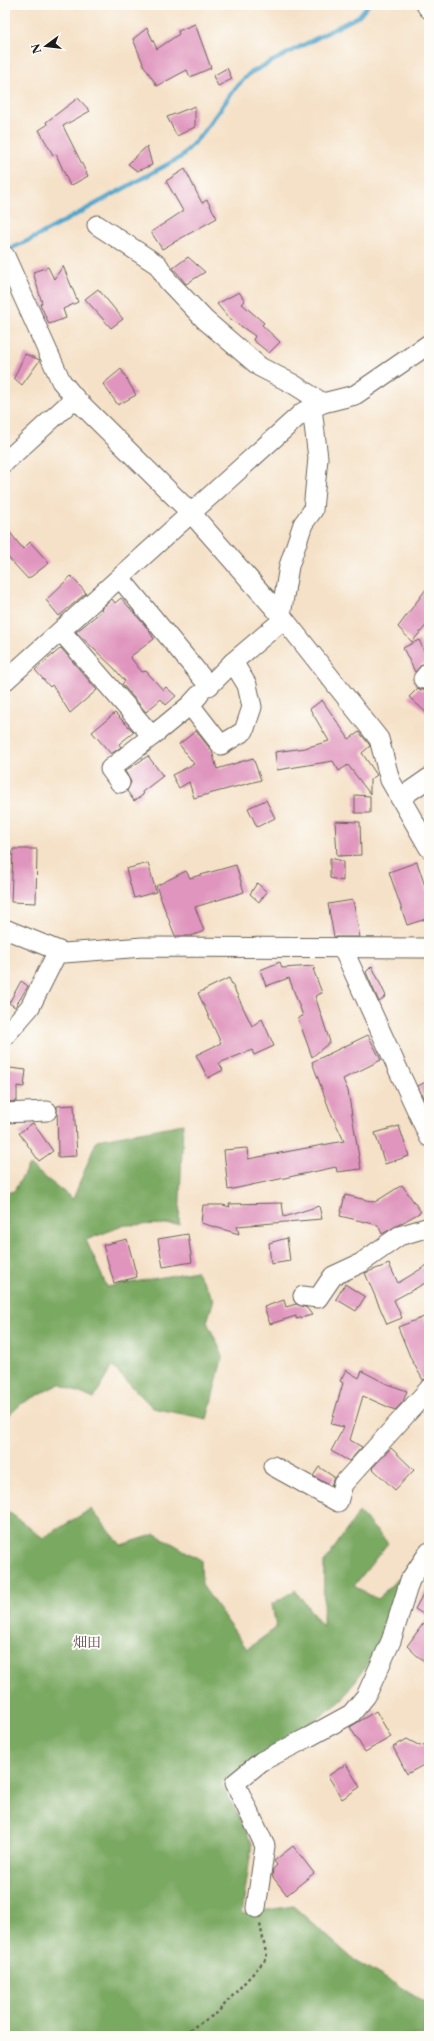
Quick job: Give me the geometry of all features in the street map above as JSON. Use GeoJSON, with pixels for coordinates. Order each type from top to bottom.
{"type":"FeatureCollection","features":[{"type":"Feature","properties":{"kind":"street"},"geometry":{"type":"LineString","coordinates":[[426,5],[429,9]]}},
{"type":"Feature","properties":{"kind":"street"},"geometry":{"type":"LineString","coordinates":[[97,225],[158,265],[168,281],[204,320],[260,367],[293,384],[317,406],[318,458],[313,510],[303,524],[294,552],[282,617],[233,662],[190,705],[110,769],[120,783]]}},
{"type":"Feature","properties":{"kind":"street"},"geometry":{"type":"LineString","coordinates":[[6,258],[61,381],[75,398],[192,514],[282,617],[379,739],[390,780],[429,848]]}},
{"type":"Feature","properties":{"kind":"street"},"geometry":{"type":"LineString","coordinates":[[5,681],[192,514],[303,412],[317,406],[355,395],[429,344]]}},
{"type":"Feature","properties":{"kind":"street"},"geometry":{"type":"LineString","coordinates":[[5,462],[75,398]]}},
{"type":"Feature","properties":{"kind":"street"},"geometry":{"type":"LineString","coordinates":[[120,578],[209,686]]}},
{"type":"Feature","properties":{"kind":"street"},"geometry":{"type":"LineString","coordinates":[[61,631],[152,736]]}},
{"type":"Feature","properties":{"kind":"street"},"geometry":{"type":"LineString","coordinates":[[190,705],[222,745],[244,731],[252,707],[247,685],[233,662]]}},
{"type":"Feature","properties":{"kind":"street"},"geometry":{"type":"LineString","coordinates":[[400,798],[429,778]]}},
{"type":"Feature","properties":{"kind":"street"},"geometry":{"type":"LineString","coordinates":[[5,929],[64,953],[143,947],[343,949],[429,948]]}},
{"type":"Feature","properties":{"kind":"street"},"geometry":{"type":"LineString","coordinates":[[343,949],[429,1137]]}},
{"type":"Feature","properties":{"kind":"street"},"geometry":{"type":"LineString","coordinates":[[5,1036],[30,1007],[58,951]]}},
{"type":"Feature","properties":{"kind":"street"},"geometry":{"type":"LineString","coordinates":[[5,1112],[46,1111]]}},
{"type":"Feature","properties":{"kind":"street"},"geometry":{"type":"LineString","coordinates":[[303,1296],[318,1298],[333,1276],[361,1263],[399,1236],[429,1227]]}},
{"type":"Feature","properties":{"kind":"street"},"geometry":{"type":"LineString","coordinates":[[273,1466],[338,1502],[344,1484],[429,1389]]}},
{"type":"Feature","properties":{"kind":"street"},"geometry":{"type":"LineString","coordinates":[[256,1908],[264,1846],[235,1783],[262,1760],[351,1714],[366,1696],[391,1642],[410,1580],[429,1552]]}},
{"type":"Feature","properties":{"kind":"path"},"geometry":{"type":"LineString","coordinates":[[179,2036],[217,2013],[267,1958],[256,1908]]}},
{"type":"Feature","properties":{"kind":"green space"},"geometry":{"type":"Polygon","coordinates":[[[183,1124],[179,1224],[125,1225],[86,1240],[107,1287],[196,1271],[214,1299],[207,1322],[223,1355],[207,1419],[153,1408],[112,1366],[94,1399],[59,1384],[21,1404],[5,1419],[5,1193],[14,1191],[29,1165],[73,1199],[97,1140],[183,1124]]]}},
{"type":"Feature","properties":{"kind":"green space"},"geometry":{"type":"Polygon","coordinates":[[[5,1509],[43,1538],[91,1509],[121,1545],[156,1534],[201,1560],[202,1585],[247,1649],[276,1628],[272,1604],[295,1590],[323,1627],[324,1563],[359,1512],[388,1543],[354,1586],[377,1599],[406,1571],[380,1647],[340,1702],[283,1745],[221,1782],[252,1843],[242,1914],[293,1906],[353,1959],[429,2004],[429,2036],[5,2036],[5,1509]]]}},
{"type":"Feature","properties":{"kind":"building"},"geometry":{"type":"Polygon","coordinates":[[[195,24],[211,68],[190,77],[187,70],[157,86],[144,66],[133,39],[147,28],[157,49],[179,34],[178,31],[195,24]]]}},
{"type":"Feature","properties":{"kind":"building"},"geometry":{"type":"Polygon","coordinates":[[[227,68],[232,79],[218,86],[213,76],[227,68]]]}},
{"type":"Feature","properties":{"kind":"building"},"geometry":{"type":"Polygon","coordinates":[[[78,98],[90,111],[63,126],[88,176],[70,186],[56,154],[53,155],[39,130],[47,125],[46,122],[78,98]]]}},
{"type":"Feature","properties":{"kind":"building"},"geometry":{"type":"Polygon","coordinates":[[[195,106],[195,127],[177,136],[167,117],[195,106]]]}},
{"type":"Feature","properties":{"kind":"building"},"geometry":{"type":"Polygon","coordinates":[[[147,146],[152,165],[137,171],[128,164],[147,146]]]}},
{"type":"Feature","properties":{"kind":"building"},"geometry":{"type":"Polygon","coordinates":[[[185,169],[202,203],[207,200],[217,218],[162,249],[151,232],[183,211],[166,181],[185,169]]]}},
{"type":"Feature","properties":{"kind":"building"},"geometry":{"type":"Polygon","coordinates":[[[188,257],[205,272],[186,284],[173,268],[188,257]]]}},
{"type":"Feature","properties":{"kind":"building"},"geometry":{"type":"Polygon","coordinates":[[[63,266],[78,302],[63,309],[66,318],[49,324],[40,304],[42,303],[33,272],[48,267],[54,279],[63,266]]]}},
{"type":"Feature","properties":{"kind":"building"},"geometry":{"type":"Polygon","coordinates":[[[98,289],[123,319],[111,328],[85,299],[98,289]]]}},
{"type":"Feature","properties":{"kind":"building"},"geometry":{"type":"Polygon","coordinates":[[[239,292],[245,301],[242,304],[264,323],[262,325],[280,342],[269,353],[253,340],[255,336],[228,317],[217,304],[239,292]]]}},
{"type":"Feature","properties":{"kind":"building"},"geometry":{"type":"Polygon","coordinates":[[[25,354],[40,360],[22,385],[14,378],[25,354]]]}},
{"type":"Feature","properties":{"kind":"building"},"geometry":{"type":"Polygon","coordinates":[[[121,369],[136,395],[118,405],[103,384],[121,369]]]}},
{"type":"Feature","properties":{"kind":"building"},"geometry":{"type":"Polygon","coordinates":[[[5,526],[23,549],[30,542],[49,563],[28,579],[5,554],[5,526]]]}},
{"type":"Feature","properties":{"kind":"building"},"geometry":{"type":"Polygon","coordinates":[[[71,576],[86,593],[59,616],[46,600],[71,576]]]}},
{"type":"Feature","properties":{"kind":"building"},"geometry":{"type":"Polygon","coordinates":[[[429,585],[429,622],[412,642],[398,627],[429,585]]]}},
{"type":"Feature","properties":{"kind":"building"},"geometry":{"type":"Polygon","coordinates":[[[121,598],[148,629],[154,639],[130,657],[142,672],[146,671],[163,690],[166,687],[176,696],[166,705],[161,699],[146,712],[122,684],[125,681],[114,668],[76,632],[102,611],[101,609],[112,599],[115,603],[121,598]]]}},
{"type":"Feature","properties":{"kind":"building"},"geometry":{"type":"Polygon","coordinates":[[[419,640],[429,661],[421,665],[415,672],[403,648],[419,640]]]}},
{"type":"Feature","properties":{"kind":"building"},"geometry":{"type":"Polygon","coordinates":[[[61,648],[97,690],[70,713],[52,685],[50,687],[35,670],[61,648]]]}},
{"type":"Feature","properties":{"kind":"building"},"geometry":{"type":"Polygon","coordinates":[[[418,688],[421,690],[429,688],[429,715],[409,697],[418,688]]]}},
{"type":"Feature","properties":{"kind":"building"},"geometry":{"type":"Polygon","coordinates":[[[322,700],[349,739],[359,732],[369,744],[370,746],[362,753],[377,775],[370,780],[370,794],[348,765],[339,771],[333,761],[277,770],[275,752],[305,748],[329,741],[310,709],[322,700]]]}},
{"type":"Feature","properties":{"kind":"building"},"geometry":{"type":"Polygon","coordinates":[[[115,713],[134,732],[119,744],[121,747],[111,754],[92,732],[115,713]]]}},
{"type":"Feature","properties":{"kind":"building"},"geometry":{"type":"Polygon","coordinates":[[[196,731],[212,751],[217,769],[253,758],[261,780],[194,798],[189,782],[179,788],[172,775],[194,764],[179,744],[196,731]]]}},
{"type":"Feature","properties":{"kind":"building"},"geometry":{"type":"Polygon","coordinates":[[[148,756],[163,776],[142,792],[143,795],[134,801],[127,791],[131,782],[125,771],[148,756]]]}},
{"type":"Feature","properties":{"kind":"building"},"geometry":{"type":"Polygon","coordinates":[[[355,795],[370,796],[370,813],[355,813],[355,795]]]}},
{"type":"Feature","properties":{"kind":"building"},"geometry":{"type":"Polygon","coordinates":[[[266,800],[275,818],[257,827],[248,808],[266,800]]]}},
{"type":"Feature","properties":{"kind":"building"},"geometry":{"type":"Polygon","coordinates":[[[335,821],[360,822],[361,855],[337,856],[335,821]]]}},
{"type":"Feature","properties":{"kind":"building"},"geometry":{"type":"Polygon","coordinates":[[[13,849],[37,849],[36,903],[11,902],[13,849]]]}},
{"type":"Feature","properties":{"kind":"building"},"geometry":{"type":"Polygon","coordinates":[[[330,858],[343,861],[343,881],[330,878],[330,858]]]}},
{"type":"Feature","properties":{"kind":"building"},"geometry":{"type":"Polygon","coordinates":[[[417,862],[429,898],[429,918],[407,925],[389,872],[417,862]]]}},
{"type":"Feature","properties":{"kind":"building"},"geometry":{"type":"Polygon","coordinates":[[[148,863],[156,892],[134,898],[126,869],[148,863]]]}},
{"type":"Feature","properties":{"kind":"building"},"geometry":{"type":"Polygon","coordinates":[[[236,865],[244,892],[195,907],[204,931],[191,936],[175,936],[156,886],[186,871],[190,878],[236,865]]]}},
{"type":"Feature","properties":{"kind":"building"},"geometry":{"type":"Polygon","coordinates":[[[257,883],[267,892],[259,902],[250,894],[257,883]]]}},
{"type":"Feature","properties":{"kind":"building"},"geometry":{"type":"Polygon","coordinates":[[[353,900],[360,937],[334,937],[328,904],[353,900]]]}},
{"type":"Feature","properties":{"kind":"building"},"geometry":{"type":"Polygon","coordinates":[[[280,962],[282,968],[314,966],[315,969],[313,969],[322,993],[315,996],[330,1042],[312,1057],[298,1018],[303,1016],[289,978],[266,986],[260,970],[280,962]]]}},
{"type":"Feature","properties":{"kind":"building"},"geometry":{"type":"Polygon","coordinates":[[[372,966],[386,996],[379,1002],[366,972],[372,966]]]}},
{"type":"Feature","properties":{"kind":"building"},"geometry":{"type":"Polygon","coordinates":[[[229,978],[252,1026],[262,1019],[274,1046],[254,1055],[252,1050],[219,1063],[223,1070],[208,1078],[196,1055],[221,1043],[198,993],[229,978]]]}},
{"type":"Feature","properties":{"kind":"building"},"geometry":{"type":"Polygon","coordinates":[[[21,981],[28,986],[15,1007],[9,1003],[21,981]]]}},
{"type":"Feature","properties":{"kind":"building"},"geometry":{"type":"Polygon","coordinates":[[[368,1035],[381,1060],[343,1079],[348,1091],[361,1169],[337,1172],[336,1167],[228,1190],[224,1150],[247,1148],[248,1159],[344,1141],[330,1111],[312,1062],[368,1035]]]}},
{"type":"Feature","properties":{"kind":"building"},"geometry":{"type":"Polygon","coordinates":[[[10,1068],[26,1070],[24,1087],[17,1086],[17,1101],[5,1102],[5,1069],[10,1068]]]}},
{"type":"Feature","properties":{"kind":"building"},"geometry":{"type":"Polygon","coordinates":[[[429,1080],[429,1111],[418,1086],[429,1080]]]}},
{"type":"Feature","properties":{"kind":"building"},"geometry":{"type":"Polygon","coordinates":[[[74,1105],[77,1156],[58,1157],[57,1106],[74,1105]]]}},
{"type":"Feature","properties":{"kind":"building"},"geometry":{"type":"Polygon","coordinates":[[[33,1123],[53,1151],[39,1161],[19,1133],[33,1123]]]}},
{"type":"Feature","properties":{"kind":"building"},"geometry":{"type":"Polygon","coordinates":[[[399,1126],[409,1156],[385,1164],[375,1133],[399,1126]]]}},
{"type":"Feature","properties":{"kind":"building"},"geometry":{"type":"Polygon","coordinates":[[[402,1185],[421,1212],[382,1234],[378,1225],[340,1216],[345,1195],[375,1202],[402,1185]]]}},
{"type":"Feature","properties":{"kind":"building"},"geometry":{"type":"Polygon","coordinates":[[[282,1203],[284,1217],[319,1206],[322,1219],[237,1226],[239,1234],[201,1223],[203,1205],[223,1205],[230,1207],[229,1204],[282,1203]]]}},
{"type":"Feature","properties":{"kind":"building"},"geometry":{"type":"Polygon","coordinates":[[[188,1234],[192,1262],[163,1267],[158,1239],[188,1234]]]}},
{"type":"Feature","properties":{"kind":"building"},"geometry":{"type":"Polygon","coordinates":[[[287,1238],[290,1261],[271,1264],[269,1243],[287,1238]]]}},
{"type":"Feature","properties":{"kind":"building"},"geometry":{"type":"Polygon","coordinates":[[[127,1239],[137,1277],[114,1283],[103,1245],[127,1239]]]}},
{"type":"Feature","properties":{"kind":"building"},"geometry":{"type":"Polygon","coordinates":[[[389,1264],[398,1283],[429,1264],[429,1281],[394,1300],[402,1318],[387,1324],[365,1273],[389,1264]]]}},
{"type":"Feature","properties":{"kind":"building"},"geometry":{"type":"Polygon","coordinates":[[[345,1284],[365,1297],[356,1311],[336,1299],[345,1284]]]}},
{"type":"Feature","properties":{"kind":"building"},"geometry":{"type":"Polygon","coordinates":[[[284,1300],[286,1307],[296,1304],[307,1308],[312,1315],[296,1319],[296,1316],[270,1324],[264,1307],[284,1300]]]}},
{"type":"Feature","properties":{"kind":"building"},"geometry":{"type":"Polygon","coordinates":[[[424,1317],[429,1330],[429,1378],[423,1380],[411,1359],[398,1327],[424,1317]]]}},
{"type":"Feature","properties":{"kind":"building"},"geometry":{"type":"Polygon","coordinates":[[[346,1370],[359,1378],[362,1371],[385,1383],[407,1391],[403,1402],[395,1410],[363,1396],[350,1440],[362,1447],[349,1461],[331,1451],[344,1427],[331,1424],[343,1383],[340,1381],[346,1370]]]}},
{"type":"Feature","properties":{"kind":"building"},"geometry":{"type":"Polygon","coordinates":[[[391,1448],[414,1470],[395,1490],[372,1468],[391,1448]]]}},
{"type":"Feature","properties":{"kind":"building"},"geometry":{"type":"Polygon","coordinates":[[[319,1467],[334,1477],[331,1486],[313,1476],[319,1467]]]}},
{"type":"Feature","properties":{"kind":"building"},"geometry":{"type":"Polygon","coordinates":[[[429,1583],[429,1667],[407,1646],[428,1617],[415,1609],[429,1583]]]}},
{"type":"Feature","properties":{"kind":"building"},"geometry":{"type":"Polygon","coordinates":[[[376,1711],[391,1737],[365,1752],[350,1727],[376,1711]]]}},
{"type":"Feature","properties":{"kind":"building"},"geometry":{"type":"Polygon","coordinates":[[[407,1739],[420,1746],[429,1743],[429,1762],[407,1774],[393,1747],[407,1739]]]}},
{"type":"Feature","properties":{"kind":"building"},"geometry":{"type":"Polygon","coordinates":[[[346,1764],[360,1787],[342,1799],[328,1776],[346,1764]]]}},
{"type":"Feature","properties":{"kind":"building"},"geometry":{"type":"Polygon","coordinates":[[[293,1846],[314,1873],[287,1895],[272,1876],[273,1869],[277,1865],[274,1861],[293,1846]]]}},
{"type":"Feature","properties":{"kind":"waterway"},"geometry":{"type":"LineString","coordinates":[[7,250],[32,239],[181,157],[202,134],[237,86],[250,73],[359,16],[368,5]]}},
{"type":"Feature","properties":{"kind":"district","name":"畑田"},"geometry":{"type":"Point","coordinates":[87,1642]}}]}
